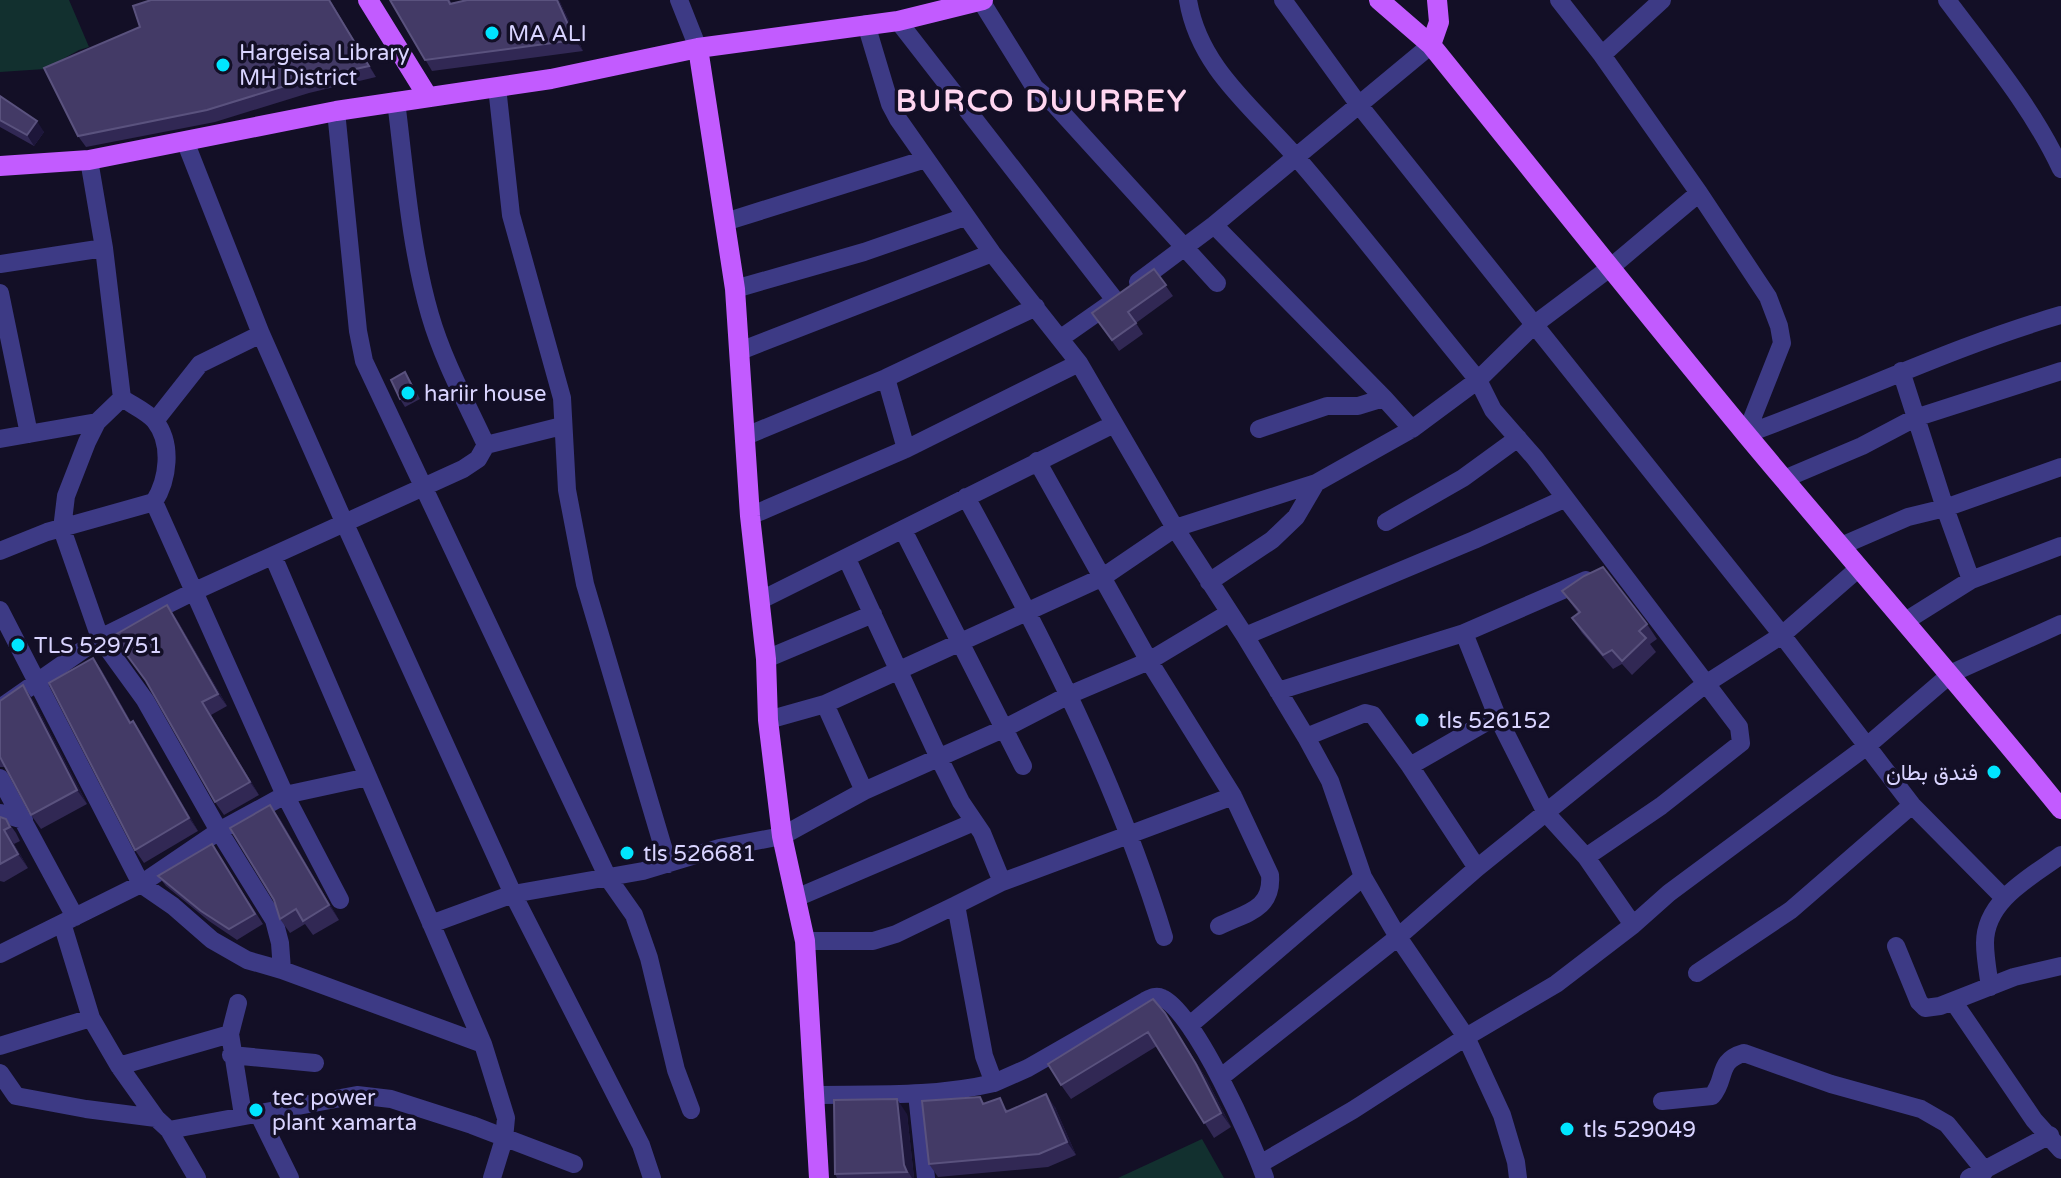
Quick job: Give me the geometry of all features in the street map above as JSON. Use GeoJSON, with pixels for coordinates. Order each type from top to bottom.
{"type":"FeatureCollection","features":[{"type":"Feature","properties":{"kind":"main road"},"geometry":{"type":"LineString","coordinates":[[368,0],[428,97]]}},
{"type":"Feature","properties":{"kind":"main road"},"geometry":{"type":"LineString","coordinates":[[0,166],[89,160],[336,111],[551,79],[698,48],[898,21],[982,0]]}},
{"type":"Feature","properties":{"kind":"main road"},"geometry":{"type":"LineString","coordinates":[[1379,0],[1431,45],[1746,434],[1904,622],[1952,673],[2061,809]]}},
{"type":"Feature","properties":{"kind":"main road"},"geometry":{"type":"LineString","coordinates":[[1431,45],[1439,22],[1437,0]]}},
{"type":"Feature","properties":{"kind":"main road"},"geometry":{"type":"LineString","coordinates":[[698,48],[735,289],[750,516],[766,659],[768,720],[782,836],[805,941],[819,1178]]}},
{"type":"Feature","properties":{"kind":"street"},"geometry":{"type":"LineString","coordinates":[[679,0],[698,48]]}},
{"type":"Feature","properties":{"kind":"street"},"geometry":{"type":"LineString","coordinates":[[982,0],[1035,88],[1054,104],[1217,283]]}},
{"type":"Feature","properties":{"kind":"street"},"geometry":{"type":"LineString","coordinates":[[1188,0],[1203,50],[1224,80],[1296,157],[1478,380],[1493,410],[1518,438],[1739,727],[1741,743],[1661,806],[1586,857]]}},
{"type":"Feature","properties":{"kind":"street"},"geometry":{"type":"LineString","coordinates":[[1283,0],[1359,105],[1782,635],[1912,805],[2004,898]]}},
{"type":"Feature","properties":{"kind":"street"},"geometry":{"type":"LineString","coordinates":[[1559,0],[1602,55],[1768,297],[1782,343],[1746,434]]}},
{"type":"Feature","properties":{"kind":"street"},"geometry":{"type":"LineString","coordinates":[[1602,55],[1662,0]]}},
{"type":"Feature","properties":{"kind":"street"},"geometry":{"type":"LineString","coordinates":[[1947,0],[2019,95],[2045,135],[2061,169]]}},
{"type":"Feature","properties":{"kind":"street"},"geometry":{"type":"LineString","coordinates":[[898,21],[1115,300]]}},
{"type":"Feature","properties":{"kind":"street"},"geometry":{"type":"LineString","coordinates":[[866,24],[890,104],[965,217],[1079,363],[1175,528],[1306,737],[1330,781],[1363,877],[1398,937],[1466,1037],[1502,1115],[1518,1178]]}},
{"type":"Feature","properties":{"kind":"street"},"geometry":{"type":"LineString","coordinates":[[1061,338],[1214,225],[1431,45]]}},
{"type":"Feature","properties":{"kind":"street"},"geometry":{"type":"LineString","coordinates":[[497,87],[511,215],[562,398],[567,490],[585,584],[668,864]]}},
{"type":"Feature","properties":{"kind":"street"},"geometry":{"type":"LineString","coordinates":[[396,101],[415,245],[429,313],[443,355],[486,445]]}},
{"type":"Feature","properties":{"kind":"street"},"geometry":{"type":"LineString","coordinates":[[336,111],[358,331],[364,361],[608,878],[634,915],[649,958],[676,1070],[691,1110]]}},
{"type":"Feature","properties":{"kind":"street"},"geometry":{"type":"LineString","coordinates":[[185,141],[261,334],[345,524],[513,894],[641,1145],[652,1178]]}},
{"type":"Feature","properties":{"kind":"street"},"geometry":{"type":"LineString","coordinates":[[725,222],[926,159]]}},
{"type":"Feature","properties":{"kind":"street"},"geometry":{"type":"LineString","coordinates":[[0,551],[154,502],[164,487],[167,474],[164,442],[155,421],[122,398],[104,248],[89,160]]}},
{"type":"Feature","properties":{"kind":"street"},"geometry":{"type":"LineString","coordinates":[[768,720],[825,704],[900,672],[1103,577],[1175,528],[1316,483],[1412,429],[1478,380],[1535,324],[1611,267],[1699,193]]}},
{"type":"Feature","properties":{"kind":"street"},"geometry":{"type":"LineString","coordinates":[[735,289],[864,252],[965,217]]}},
{"type":"Feature","properties":{"kind":"street"},"geometry":{"type":"LineString","coordinates":[[1214,225],[1412,429]]}},
{"type":"Feature","properties":{"kind":"street"},"geometry":{"type":"LineString","coordinates":[[0,264],[104,248]]}},
{"type":"Feature","properties":{"kind":"street"},"geometry":{"type":"LineString","coordinates":[[740,351],[992,253]]}},
{"type":"Feature","properties":{"kind":"street"},"geometry":{"type":"LineString","coordinates":[[0,293],[29,434]]}},
{"type":"Feature","properties":{"kind":"street"},"geometry":{"type":"LineString","coordinates":[[746,436],[886,378],[1036,307]]}},
{"type":"Feature","properties":{"kind":"street"},"geometry":{"type":"LineString","coordinates":[[1746,434],[1808,412],[1901,371],[2022,326],[2061,315]]}},
{"type":"Feature","properties":{"kind":"street"},"geometry":{"type":"LineString","coordinates":[[155,421],[200,364],[261,334]]}},
{"type":"Feature","properties":{"kind":"street"},"geometry":{"type":"LineString","coordinates":[[750,516],[906,449],[1079,363]]}},
{"type":"Feature","properties":{"kind":"street"},"geometry":{"type":"LineString","coordinates":[[1901,371],[1971,580]]}},
{"type":"Feature","properties":{"kind":"street"},"geometry":{"type":"LineString","coordinates":[[1784,479],[1862,446],[1915,418],[2061,371]]}},
{"type":"Feature","properties":{"kind":"street"},"geometry":{"type":"LineString","coordinates":[[886,378],[906,449]]}},
{"type":"Feature","properties":{"kind":"street"},"geometry":{"type":"LineString","coordinates":[[122,398],[97,422],[66,496],[62,529],[100,638],[145,700],[219,831],[274,920],[282,970]]}},
{"type":"Feature","properties":{"kind":"street"},"geometry":{"type":"LineString","coordinates":[[1259,429],[1327,406],[1358,406],[1384,398]]}},
{"type":"Feature","properties":{"kind":"street"},"geometry":{"type":"LineString","coordinates":[[0,439],[97,422]]}},
{"type":"Feature","properties":{"kind":"street"},"geometry":{"type":"LineString","coordinates":[[759,601],[1114,424]]}},
{"type":"Feature","properties":{"kind":"street"},"geometry":{"type":"LineString","coordinates":[[0,708],[100,638],[471,464],[486,445],[562,426]]}},
{"type":"Feature","properties":{"kind":"street"},"geometry":{"type":"LineString","coordinates":[[1386,522],[1463,478],[1518,438]]}},
{"type":"Feature","properties":{"kind":"street"},"geometry":{"type":"LineString","coordinates":[[1037,461],[1149,661],[1233,796],[1270,875],[1268,898],[1260,907],[1219,926]]}},
{"type":"Feature","properties":{"kind":"street"},"geometry":{"type":"LineString","coordinates":[[1841,546],[1908,517],[1945,508],[2061,467]]}},
{"type":"Feature","properties":{"kind":"street"},"geometry":{"type":"LineString","coordinates":[[1209,582],[1272,540],[1296,517],[1316,483]]}},
{"type":"Feature","properties":{"kind":"street"},"geometry":{"type":"LineString","coordinates":[[966,497],[1069,695],[1129,835],[1164,937]]}},
{"type":"Feature","properties":{"kind":"street"},"geometry":{"type":"LineString","coordinates":[[1245,636],[1564,499]]}},
{"type":"Feature","properties":{"kind":"street"},"geometry":{"type":"LineString","coordinates":[[154,502],[285,795],[340,900]]}},
{"type":"Feature","properties":{"kind":"street"},"geometry":{"type":"LineString","coordinates":[[903,530],[1023,766]]}},
{"type":"Feature","properties":{"kind":"street"},"geometry":{"type":"LineString","coordinates":[[1904,622],[1971,580],[2061,546]]}},
{"type":"Feature","properties":{"kind":"street"},"geometry":{"type":"LineString","coordinates":[[273,556],[483,1044],[506,1115],[504,1139],[492,1178]]}},
{"type":"Feature","properties":{"kind":"street"},"geometry":{"type":"LineString","coordinates":[[847,559],[939,758],[982,833],[1002,882]]}},
{"type":"Feature","properties":{"kind":"street"},"geometry":{"type":"LineString","coordinates":[[1278,691],[1464,633],[1616,567]]}},
{"type":"Feature","properties":{"kind":"street"},"geometry":{"type":"LineString","coordinates":[[1220,1078],[1398,937],[1477,868],[1704,685],[1782,635],[1859,568]]}},
{"type":"Feature","properties":{"kind":"street"},"geometry":{"type":"LineString","coordinates":[[0,610],[141,884],[229,951],[247,960],[483,1044]]}},
{"type":"Feature","properties":{"kind":"street"},"geometry":{"type":"LineString","coordinates":[[431,924],[513,894],[608,878],[719,848],[782,836],[864,791],[1149,661],[1229,613]]}},
{"type":"Feature","properties":{"kind":"street"},"geometry":{"type":"LineString","coordinates":[[766,659],[873,614]]}},
{"type":"Feature","properties":{"kind":"street"},"geometry":{"type":"LineString","coordinates":[[813,1095],[917,1094],[994,1083],[1028,1068],[1154,997],[1164,998],[1190,1025],[1220,1078],[1263,1171],[1466,1037],[1556,984],[1669,893],[1867,746],[1952,673],[2059,627]]}},
{"type":"Feature","properties":{"kind":"street"},"geometry":{"type":"LineString","coordinates":[[1464,633],[1497,716],[1546,813],[1586,857],[1633,925]]}},
{"type":"Feature","properties":{"kind":"street"},"geometry":{"type":"LineString","coordinates":[[825,704],[864,791]]}},
{"type":"Feature","properties":{"kind":"street"},"geometry":{"type":"LineString","coordinates":[[1306,737],[1370,713],[1410,766],[1477,868]]}},
{"type":"Feature","properties":{"kind":"street"},"geometry":{"type":"LineString","coordinates":[[1410,766],[1497,716]]}},
{"type":"Feature","properties":{"kind":"street"},"geometry":{"type":"LineString","coordinates":[[0,954],[141,884],[219,831],[285,795],[368,777]]}},
{"type":"Feature","properties":{"kind":"street"},"geometry":{"type":"LineString","coordinates":[[0,778],[24,820],[68,920],[91,1018],[119,1066],[197,1178]]}},
{"type":"Feature","properties":{"kind":"street"},"geometry":{"type":"LineString","coordinates":[[805,941],[873,941],[896,934],[1002,882],[1233,796]]}},
{"type":"Feature","properties":{"kind":"street"},"geometry":{"type":"LineString","coordinates":[[1697,973],[1791,910],[1912,805]]}},
{"type":"Feature","properties":{"kind":"street"},"geometry":{"type":"LineString","coordinates":[[0,813],[24,820]]}},
{"type":"Feature","properties":{"kind":"street"},"geometry":{"type":"LineString","coordinates":[[796,898],[974,822]]}},
{"type":"Feature","properties":{"kind":"street"},"geometry":{"type":"LineString","coordinates":[[1990,987],[1985,942],[1991,915],[2004,898],[2061,855]]}},
{"type":"Feature","properties":{"kind":"street"},"geometry":{"type":"LineString","coordinates":[[1190,1025],[1363,877]]}},
{"type":"Feature","properties":{"kind":"street"},"geometry":{"type":"LineString","coordinates":[[956,905],[984,1056],[994,1083]]}},
{"type":"Feature","properties":{"kind":"street"},"geometry":{"type":"LineString","coordinates":[[1896,946],[1919,1002],[1925,1008],[1953,1001],[2014,977],[2061,966]]}},
{"type":"Feature","properties":{"kind":"street"},"geometry":{"type":"LineString","coordinates":[[1662,1101],[1712,1096],[1718,1090],[1725,1064],[1732,1056],[1744,1053],[1831,1084],[1921,1109],[1947,1124],[1977,1174],[2055,1143],[2034,1120],[1953,1001]]}},
{"type":"Feature","properties":{"kind":"street"},"geometry":{"type":"LineString","coordinates":[[238,1003],[230,1034],[231,1055],[250,1114],[290,1178]]}},
{"type":"Feature","properties":{"kind":"street"},"geometry":{"type":"LineString","coordinates":[[0,1046],[91,1018]]}},
{"type":"Feature","properties":{"kind":"street"},"geometry":{"type":"LineString","coordinates":[[119,1066],[230,1034]]}},
{"type":"Feature","properties":{"kind":"street"},"geometry":{"type":"LineString","coordinates":[[231,1055],[315,1063]]}},
{"type":"Feature","properties":{"kind":"street"},"geometry":{"type":"LineString","coordinates":[[0,1073],[8,1096],[162,1124],[250,1114],[357,1095],[391,1099],[472,1125],[574,1164]]}},
{"type":"Feature","properties":{"kind":"street"},"geometry":{"type":"LineString","coordinates":[[917,1094],[926,1178]]}},
{"type":"Feature","properties":{"kind":"green space"},"geometry":{"type":"Polygon","coordinates":[[[0,0],[69,0],[89,47],[45,69],[0,72],[0,0]]]}},
{"type":"Feature","properties":{"kind":"green space"},"geometry":{"type":"Polygon","coordinates":[[[1202,1139],[1224,1178],[1118,1178],[1202,1139]]]}},
{"type":"Feature","properties":{"kind":"building"},"geometry":{"type":"Polygon","coordinates":[[[151,0],[329,0],[369,66],[301,81],[207,110],[78,136],[44,68],[140,27],[133,6],[151,0]]]}},
{"type":"Feature","properties":{"kind":"building","name":"MA ALI"},"geometry":{"type":"Polygon","coordinates":[[[390,0],[448,0],[450,4],[467,0],[557,0],[575,40],[425,60],[390,0]]]}},
{"type":"Feature","properties":{"kind":"building"},"geometry":{"type":"Polygon","coordinates":[[[0,96],[37,121],[27,135],[0,120],[0,96]]]}},
{"type":"Feature","properties":{"kind":"building"},"geometry":{"type":"Polygon","coordinates":[[[1154,269],[1166,285],[1128,312],[1136,323],[1112,340],[1092,313],[1154,269]]]}},
{"type":"Feature","properties":{"kind":"building"},"geometry":{"type":"Polygon","coordinates":[[[405,372],[415,392],[400,399],[391,380],[405,372]]]}},
{"type":"Feature","properties":{"kind":"building"},"geometry":{"type":"Polygon","coordinates":[[[1603,567],[1647,624],[1639,631],[1646,638],[1622,661],[1612,650],[1603,655],[1572,618],[1580,612],[1562,591],[1603,567]]]}},
{"type":"Feature","properties":{"kind":"building"},"geometry":{"type":"Polygon","coordinates":[[[167,605],[218,694],[202,702],[250,782],[215,802],[146,681],[113,636],[167,605]]]}},
{"type":"Feature","properties":{"kind":"building"},"geometry":{"type":"Polygon","coordinates":[[[93,658],[189,818],[135,850],[49,683],[93,658]]]}},
{"type":"Feature","properties":{"kind":"building"},"geometry":{"type":"Polygon","coordinates":[[[23,685],[77,790],[31,815],[0,757],[0,701],[23,685]]]}},
{"type":"Feature","properties":{"kind":"building"},"geometry":{"type":"Polygon","coordinates":[[[270,805],[329,905],[303,921],[296,909],[280,919],[274,900],[230,828],[270,805]]]}},
{"type":"Feature","properties":{"kind":"building"},"geometry":{"type":"Polygon","coordinates":[[[0,817],[6,819],[10,827],[4,830],[18,854],[0,864],[0,817]]]}},
{"type":"Feature","properties":{"kind":"building"},"geometry":{"type":"Polygon","coordinates":[[[212,844],[255,914],[229,929],[158,876],[212,844]]]}},
{"type":"Feature","properties":{"kind":"building"},"geometry":{"type":"Polygon","coordinates":[[[1153,999],[1196,1064],[1221,1113],[1204,1123],[1148,1032],[1061,1085],[1048,1064],[1153,999]]]}},
{"type":"Feature","properties":{"kind":"building"},"geometry":{"type":"Polygon","coordinates":[[[1046,1094],[1067,1142],[1039,1154],[929,1164],[922,1101],[980,1097],[983,1104],[1000,1098],[1006,1112],[1046,1094]]]}},
{"type":"Feature","properties":{"kind":"building"},"geometry":{"type":"Polygon","coordinates":[[[897,1099],[907,1172],[835,1174],[834,1100],[897,1099]]]}},
{"type":"Feature","properties":{"kind":"place","name":"MA ALI"},"geometry":{"type":"Point","coordinates":[492,33]}},
{"type":"Feature","properties":{"kind":"place","name":"Hargeisa Library MH District"},"geometry":{"type":"Point","coordinates":[223,65]}},
{"type":"Feature","properties":{"kind":"place","name":"hariir house"},"geometry":{"type":"Point","coordinates":[408,393]}},
{"type":"Feature","properties":{"kind":"place","name":"TLS 529751"},"geometry":{"type":"Point","coordinates":[18,645]}},
{"type":"Feature","properties":{"kind":"place","name":"tls 526152"},"geometry":{"type":"Point","coordinates":[1422,720]}},
{"type":"Feature","properties":{"kind":"place","name":"فندق بطان"},"geometry":{"type":"Point","coordinates":[1994,772]}},
{"type":"Feature","properties":{"kind":"place","name":"tls 526681"},"geometry":{"type":"Point","coordinates":[627,853]}},
{"type":"Feature","properties":{"kind":"place","name":"tec power plant xamarta"},"geometry":{"type":"Point","coordinates":[256,1110]}},
{"type":"Feature","properties":{"kind":"place","name":"tls 529049"},"geometry":{"type":"Point","coordinates":[1567,1129]}},
{"type":"Feature","properties":{"kind":"district","name":"BURCO DUURREY"},"geometry":{"type":"Point","coordinates":[1042,101]}}]}
